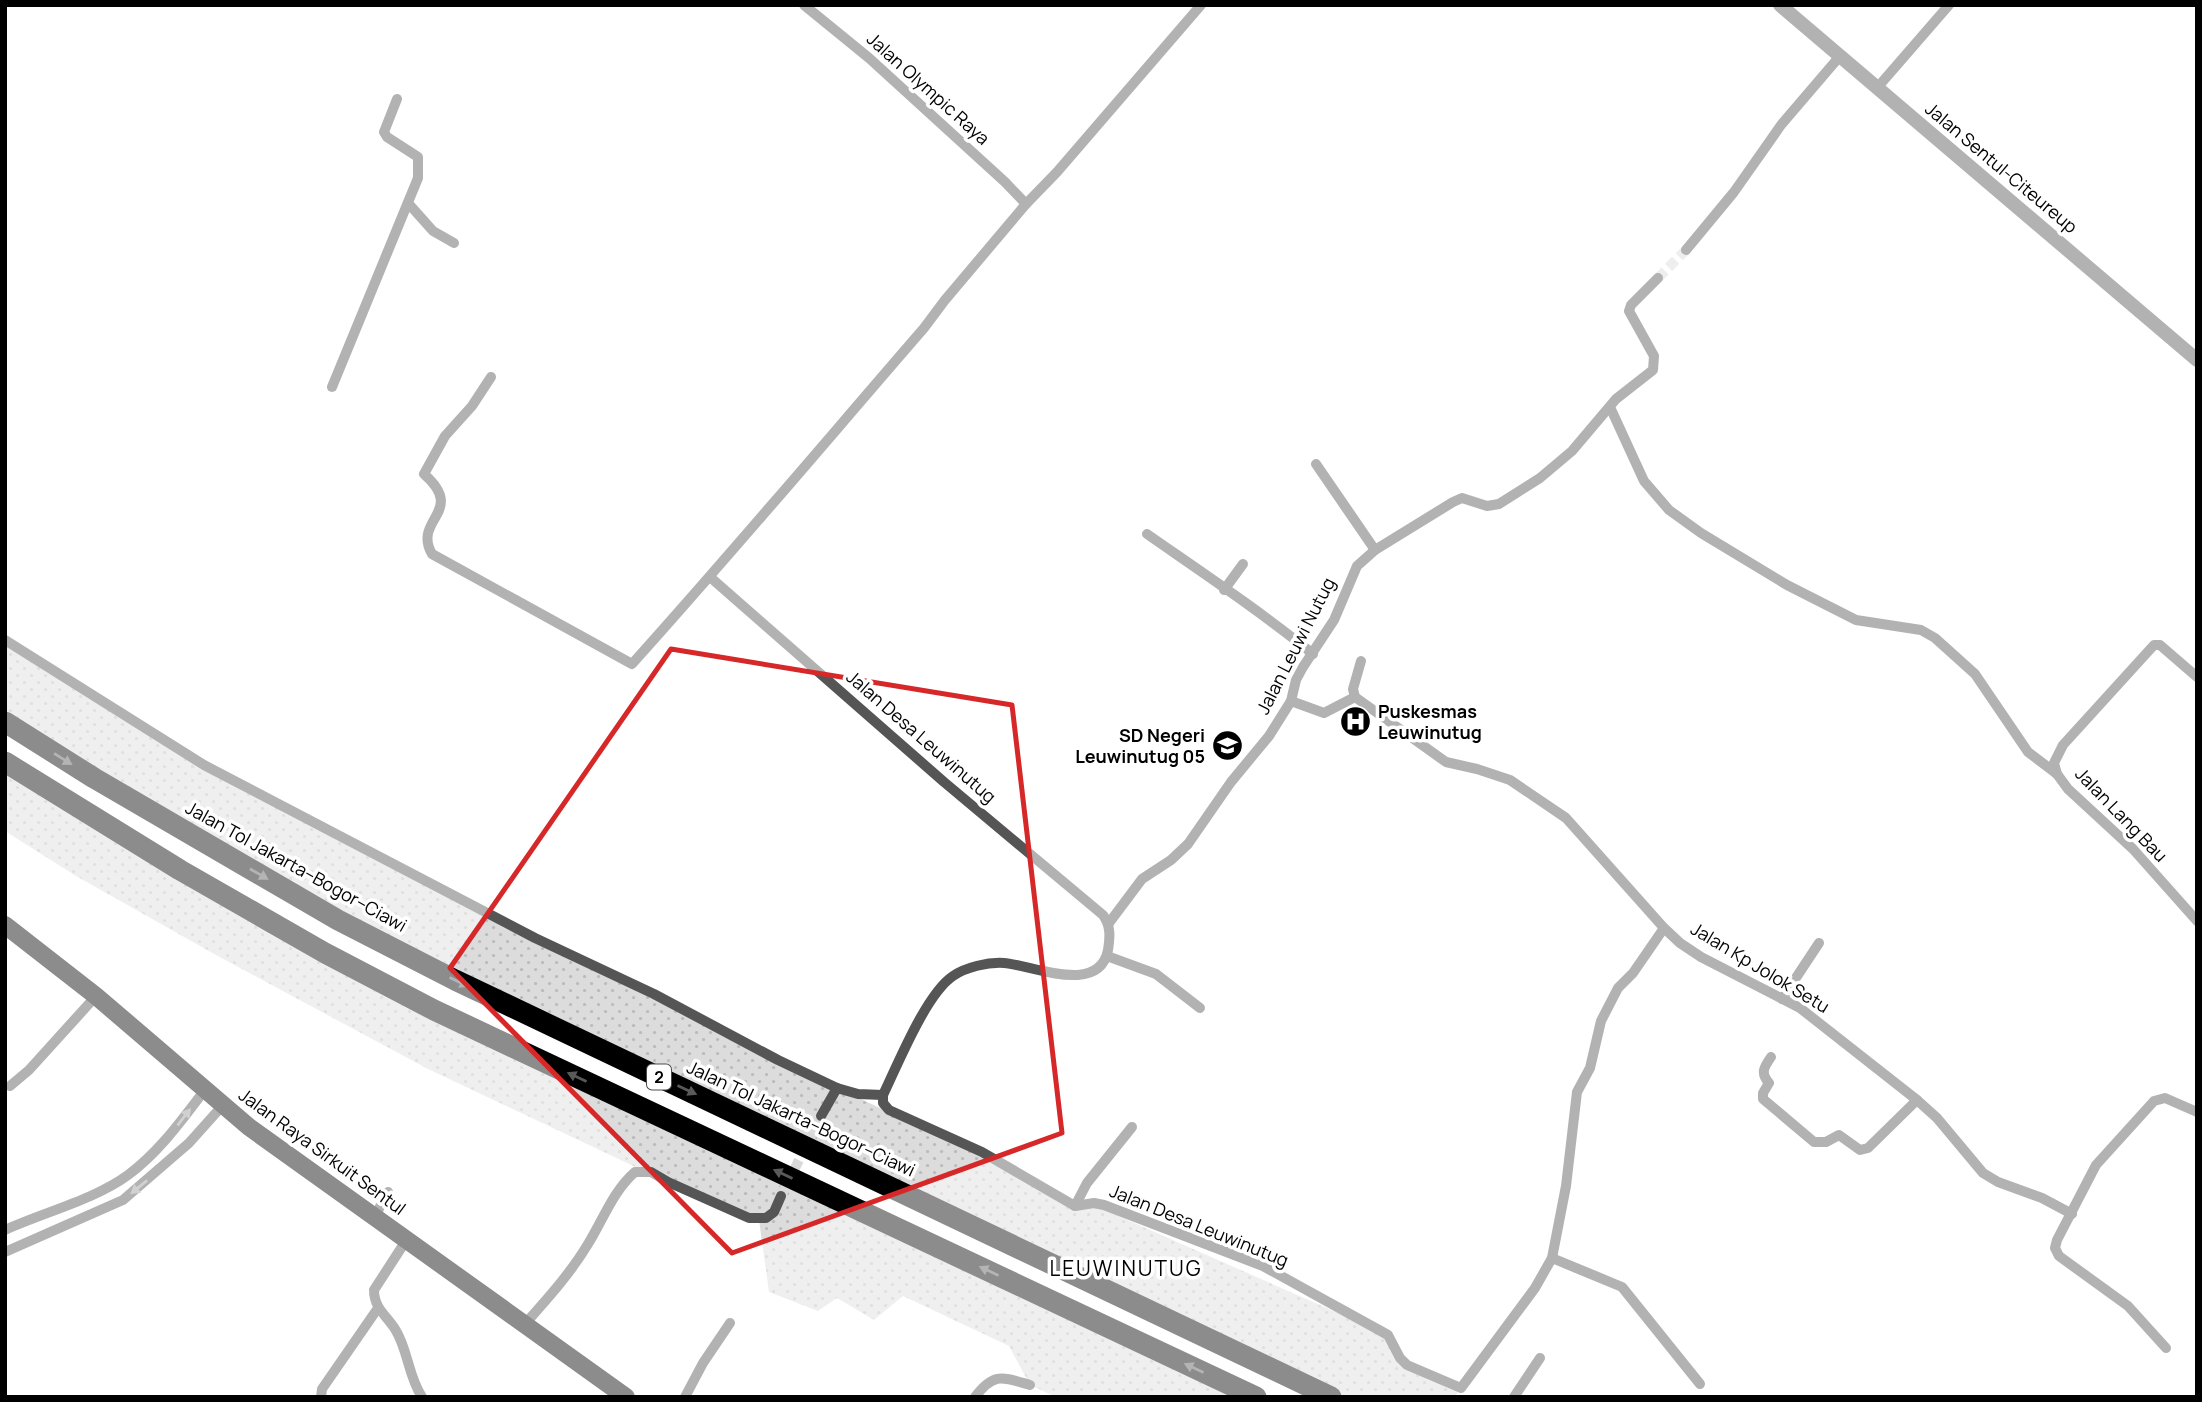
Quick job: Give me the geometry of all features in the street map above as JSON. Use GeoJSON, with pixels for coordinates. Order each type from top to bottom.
{"type":"FeatureCollection","features":[{"type":"Feature","properties":{"kind":"highway","name":"Jalan Tol Jakarta–Bogor–Ciawi"},"geometry":{"type":"LineString","coordinates":[[5,722],[134,802],[338,920],[405,955],[1331,1397]]}},
{"type":"Feature","properties":{"kind":"highway","name":"2"},"geometry":{"type":"LineString","coordinates":[[5,762],[180,870],[325,953],[434,1010],[1256,1397]]}},
{"type":"Feature","properties":{"kind":"main road","name":"Jalan Raya Sirkuit Sentul"},"geometry":{"type":"LineString","coordinates":[[5,925],[96,996],[204,1091],[272,1143],[626,1397]]}},
{"type":"Feature","properties":{"kind":"street","name":"Jalan Olympic Raya"},"geometry":{"type":"LineString","coordinates":[[804,5],[878,66],[1026,204]]}},
{"type":"Feature","properties":{"kind":"street"},"geometry":{"type":"LineString","coordinates":[[491,377],[472,406],[444,436],[424,474],[436,485],[442,497],[438,513],[427,533],[432,554],[632,664],[924,328],[1026,204],[1057,172],[1201,5]]}},
{"type":"Feature","properties":{"kind":"street","name":"Jalan Sentul-Citeureup"},"geometry":{"type":"LineString","coordinates":[[1780,5],[2197,360]]}},
{"type":"Feature","properties":{"kind":"street"},"geometry":{"type":"LineString","coordinates":[[1877,88],[1949,5]]}},
{"type":"Feature","properties":{"kind":"street"},"geometry":{"type":"LineString","coordinates":[[1686,250],[1734,192],[1782,125],[1840,56]]}},
{"type":"Feature","properties":{"kind":"street"},"geometry":{"type":"LineString","coordinates":[[332,387],[418,178],[420,164],[415,154],[387,137],[384,132],[397,99]]}},
{"type":"Feature","properties":{"kind":"street"},"geometry":{"type":"LineString","coordinates":[[408,203],[430,228],[454,243]]}},
{"type":"Feature","properties":{"kind":"street","name":"Jalan Leuwi Nutug"},"geometry":{"type":"LineString","coordinates":[[1109,923],[1142,879],[1171,860],[1188,844],[1269,736],[1291,702],[1296,680],[1334,620],[1357,566],[1375,550],[1462,498],[1487,506],[1499,504],[1509,498],[1558,464],[1616,399],[1653,370],[1654,356],[1629,311],[1631,304],[1658,278]]}},
{"type":"Feature","properties":{"kind":"street"},"geometry":{"type":"LineString","coordinates":[[1610,407],[1644,481],[1669,510],[1701,533],[1787,585],[1856,620],[1920,630],[1934,638],[1975,674],[2028,752],[2057,774]]}},
{"type":"Feature","properties":{"kind":"street"},"geometry":{"type":"LineString","coordinates":[[1316,464],[1375,550]]}},
{"type":"Feature","properties":{"kind":"street"},"geometry":{"type":"LineString","coordinates":[[1147,534],[1182,557],[1223,590],[1266,616],[1313,654]]}},
{"type":"Feature","properties":{"kind":"street"},"geometry":{"type":"LineString","coordinates":[[1223,590],[1243,564]]}},
{"type":"Feature","properties":{"kind":"street","name":"Jalan Desa Leuwinutug"},"geometry":{"type":"LineString","coordinates":[[710,577],[944,782],[1103,915],[1109,923]]}},
{"type":"Feature","properties":{"kind":"street"},"geometry":{"type":"LineString","coordinates":[[5,640],[204,765],[536,938],[654,994],[778,1060],[837,1088],[858,1094],[883,1094],[930,1004],[942,985],[951,977],[976,966],[1003,963],[1044,973],[1082,974],[1099,967],[1107,956],[1109,923]]}},
{"type":"Feature","properties":{"kind":"street","name":"Jalan Lang Bau"},"geometry":{"type":"LineString","coordinates":[[2197,677],[2160,645],[2154,645],[2063,745],[2054,763],[2057,774],[2068,789],[2133,849],[2197,921]]}},
{"type":"Feature","properties":{"kind":"street"},"geometry":{"type":"LineString","coordinates":[[1291,702],[1324,713],[1354,693],[1361,661]]}},
{"type":"Feature","properties":{"kind":"street","name":"Jalan Kp Jolok Setu"},"geometry":{"type":"LineString","coordinates":[[1354,693],[1446,762],[1510,780],[1566,818],[1680,943],[1701,957],[1800,1008],[1937,1118],[1983,1173],[2072,1214]]}},
{"type":"Feature","properties":{"kind":"street"},"geometry":{"type":"LineString","coordinates":[[1664,928],[1633,973],[1618,988],[1601,1021],[1590,1068],[1577,1092],[1566,1186],[1552,1258],[1622,1287],[1700,1384]]}},
{"type":"Feature","properties":{"kind":"street"},"geometry":{"type":"LineString","coordinates":[[1782,999],[1819,943]]}},
{"type":"Feature","properties":{"kind":"street"},"geometry":{"type":"LineString","coordinates":[[1107,956],[1156,974],[1200,1008]]}},
{"type":"Feature","properties":{"kind":"street"},"geometry":{"type":"LineString","coordinates":[[10,1086],[29,1070],[96,996]]}},
{"type":"Feature","properties":{"kind":"street"},"geometry":{"type":"LineString","coordinates":[[1771,1057],[1763,1072],[1763,1077],[1769,1083],[1762,1093],[1763,1099],[1814,1142],[1826,1142],[1839,1135],[1860,1150],[1868,1148],[1917,1100]]}},
{"type":"Feature","properties":{"kind":"street"},"geometry":{"type":"LineString","coordinates":[[821,1116],[837,1088]]}},
{"type":"Feature","properties":{"kind":"street"},"geometry":{"type":"LineString","coordinates":[[5,1230],[111,1186],[130,1174],[167,1139],[204,1091]]}},
{"type":"Feature","properties":{"kind":"street","name":"Jalan Desa Leuwinutug"},"geometry":{"type":"LineString","coordinates":[[883,1094],[883,1103],[888,1110],[982,1152],[1075,1206],[1094,1203],[1104,1205],[1263,1266],[1388,1335],[1400,1358],[1407,1365],[1461,1388],[1535,1288],[1552,1258]]}},
{"type":"Feature","properties":{"kind":"street"},"geometry":{"type":"LineString","coordinates":[[2166,1348],[2128,1306],[2059,1256],[2055,1248],[2096,1165],[2154,1101],[2165,1098],[2197,1112]]}},
{"type":"Feature","properties":{"kind":"street"},"geometry":{"type":"LineString","coordinates":[[5,1252],[123,1200],[189,1143],[223,1105]]}},
{"type":"Feature","properties":{"kind":"street"},"geometry":{"type":"LineString","coordinates":[[1075,1206],[1087,1183],[1132,1127]]}},
{"type":"Feature","properties":{"kind":"street"},"geometry":{"type":"LineString","coordinates":[[150,1155],[163,1167]]}},
{"type":"Feature","properties":{"kind":"street"},"geometry":{"type":"LineString","coordinates":[[524,1325],[558,1287],[594,1235],[618,1189],[635,1172],[651,1172],[749,1219],[766,1218],[774,1212],[781,1196]]}},
{"type":"Feature","properties":{"kind":"street"},"geometry":{"type":"LineString","coordinates":[[375,1216],[388,1192]]}},
{"type":"Feature","properties":{"kind":"street"},"geometry":{"type":"LineString","coordinates":[[407,1239],[374,1290],[374,1300],[395,1329],[414,1385],[422,1397]]}},
{"type":"Feature","properties":{"kind":"street"},"geometry":{"type":"LineString","coordinates":[[321,1397],[322,1389],[379,1308]]}},
{"type":"Feature","properties":{"kind":"street"},"geometry":{"type":"LineString","coordinates":[[685,1397],[703,1363],[730,1324]]}},
{"type":"Feature","properties":{"kind":"street"},"geometry":{"type":"LineString","coordinates":[[1514,1397],[1540,1358]]}},
{"type":"Feature","properties":{"kind":"street"},"geometry":{"type":"LineString","coordinates":[[975,1397],[984,1385],[994,1379],[1007,1378],[1030,1385]]}},
{"type":"Feature","properties":{"kind":"highlighted area"},"geometry":{"type":"Polygon","coordinates":[[[671,649],[1012,705],[1062,1133],[732,1253],[450,968],[671,649]]]}},
{"type":"Feature","properties":{"kind":"shaded area"},"geometry":{"type":"Polygon","coordinates":[[[5,639],[216,771],[778,1060],[999,1164],[1075,1206],[1089,1203],[1388,1335],[1400,1358],[1461,1388],[1456,1395],[1458,1397],[1331,1397],[501,1002],[5,722],[5,639]]]}},
{"type":"Feature","properties":{"kind":"shaded area"},"geometry":{"type":"Polygon","coordinates":[[[5,762],[325,953],[1255,1397],[1056,1397],[1030,1385],[1009,1346],[903,1296],[874,1320],[837,1298],[818,1311],[769,1292],[759,1220],[644,1171],[428,1069],[216,955],[76,876],[5,831],[5,762]]]}},
{"type":"Feature","properties":{"kind":"tunnel"},"geometry":{"type":"LineString","coordinates":[[1658,278],[1686,250]]}},
{"type":"Feature","properties":{"kind":"tunnel"},"geometry":{"type":"LineString","coordinates":[[781,1196],[821,1116]]}},
{"type":"Feature","properties":{"kind":"place","name":"Puskesmas Leuwinutug"},"geometry":{"type":"Point","coordinates":[1355,722]}},
{"type":"Feature","properties":{"kind":"place","name":"SD Negeri Leuwinutug 05"},"geometry":{"type":"Point","coordinates":[1228,746]}},
{"type":"Feature","properties":{"kind":"district","name":"LEUWINUTUG"},"geometry":{"type":"Point","coordinates":[1126,1269]}}]}
